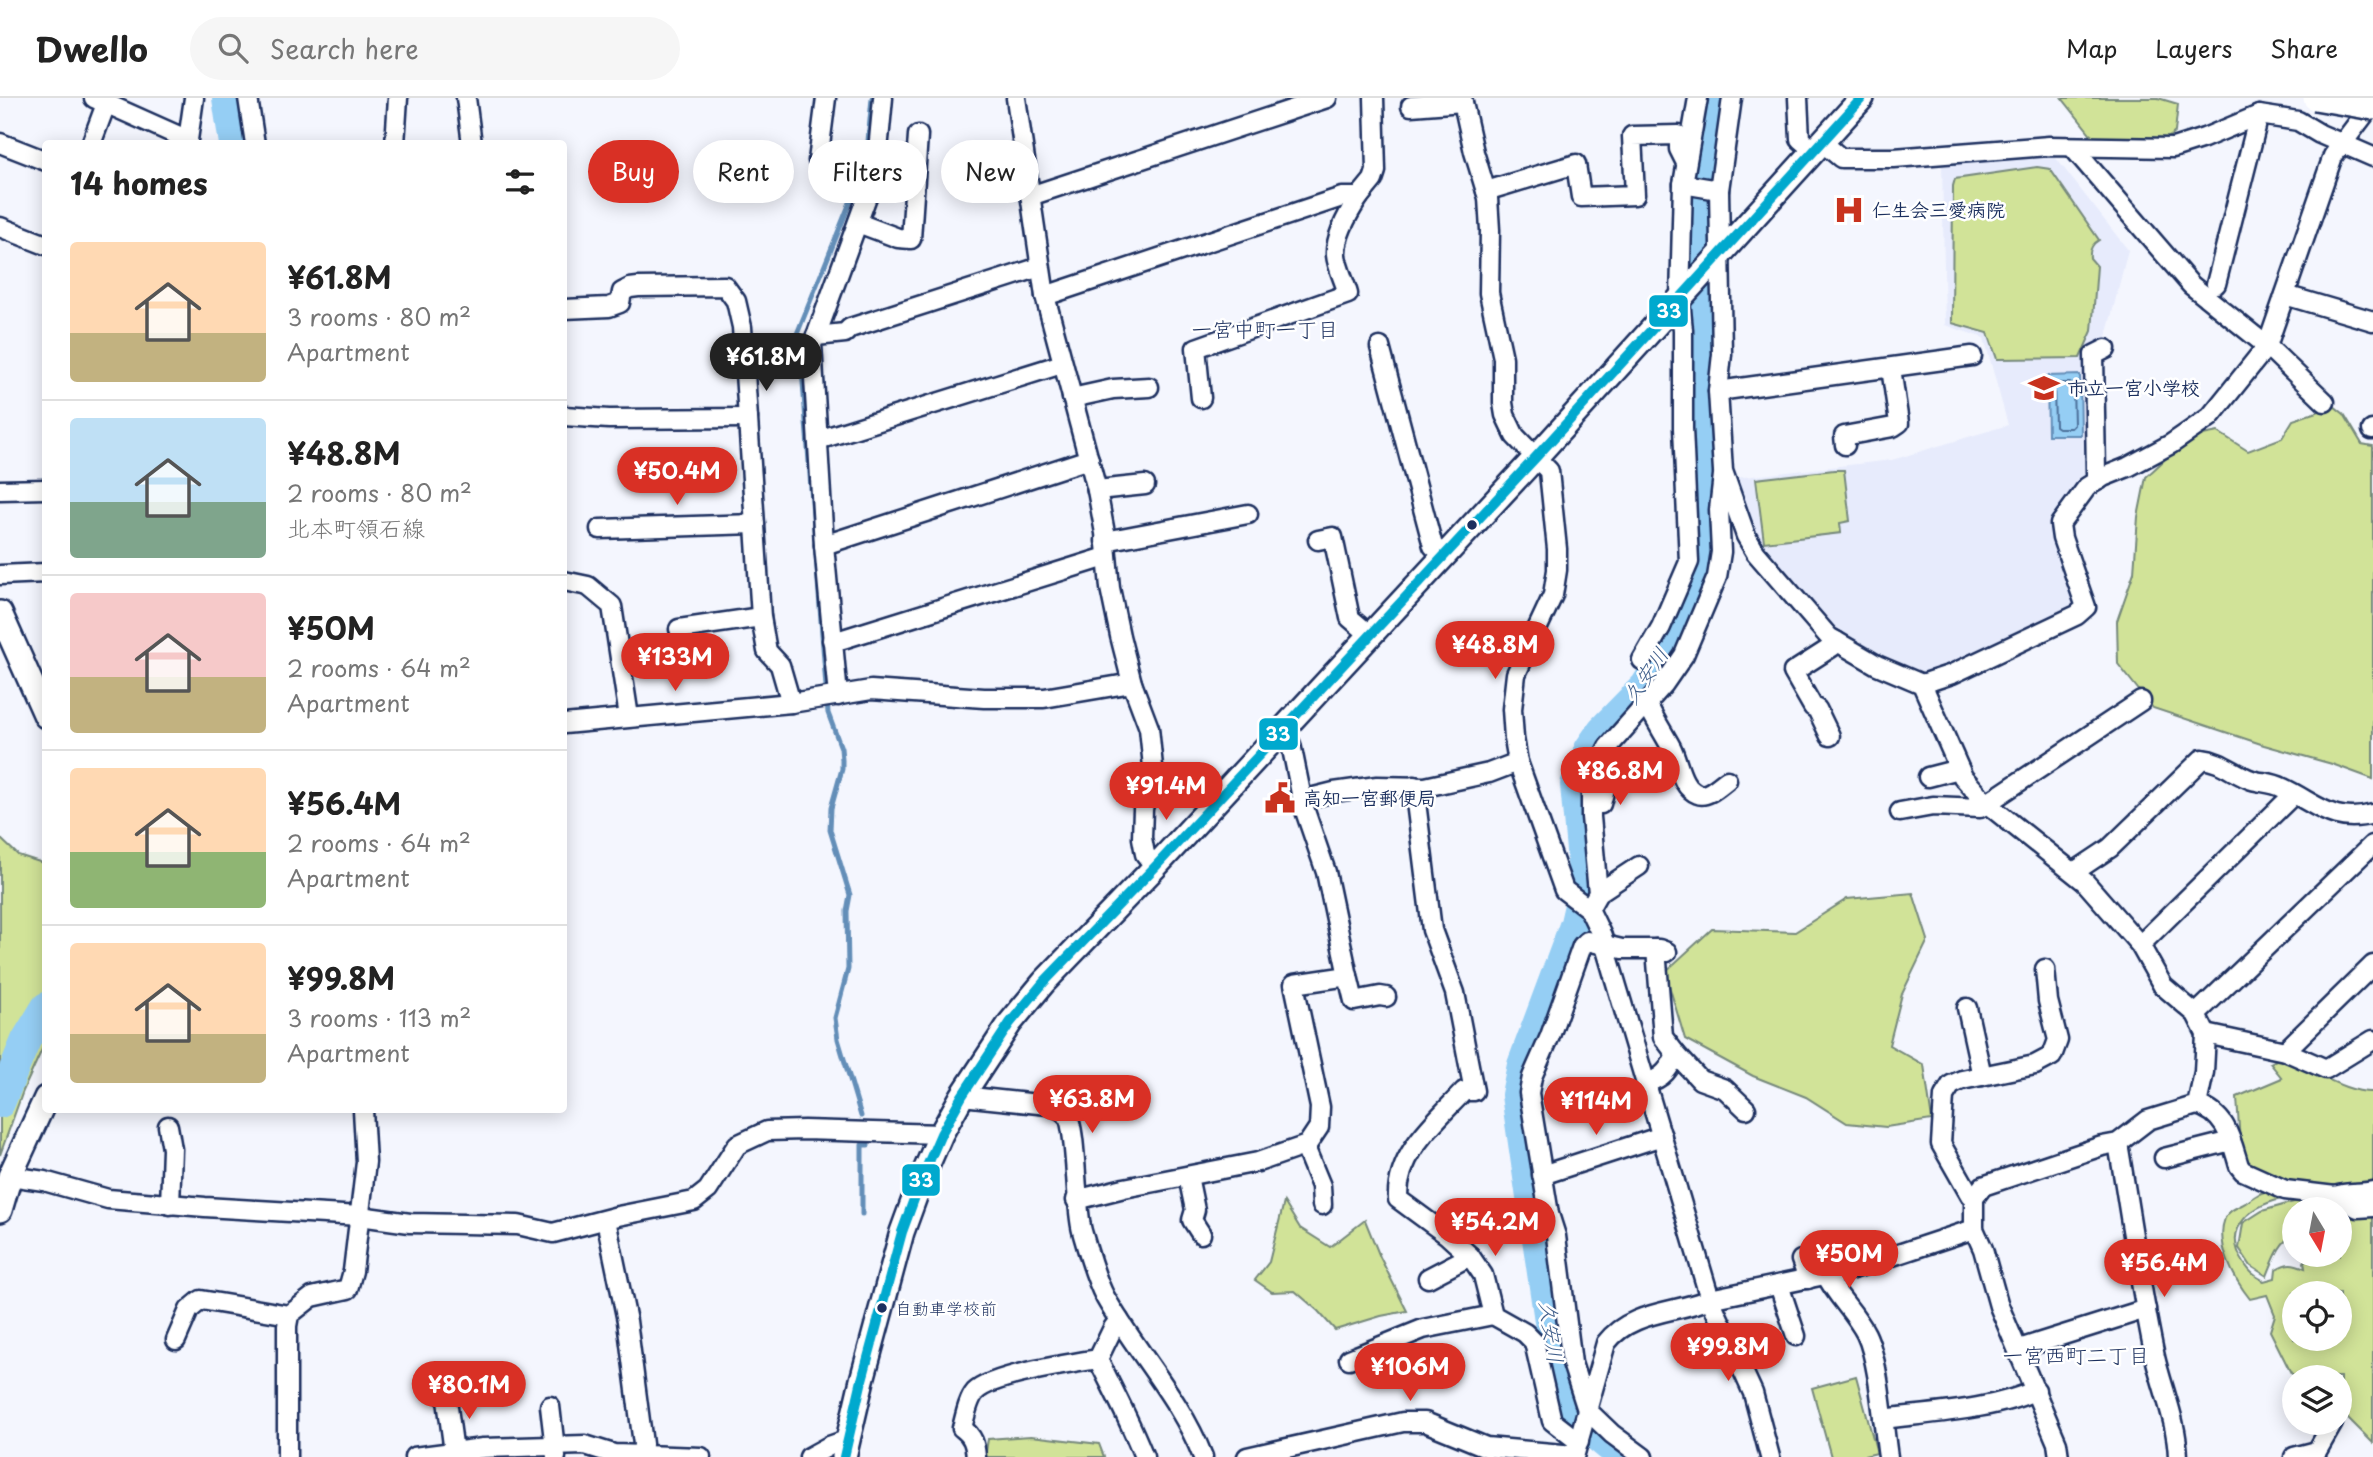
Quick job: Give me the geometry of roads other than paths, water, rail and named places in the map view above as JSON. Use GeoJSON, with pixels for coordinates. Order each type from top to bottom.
{"type":"FeatureCollection","features":[{"type":"Feature","properties":{"kind":"main road"},"geometry":{"type":"LineString","coordinates":[[847,1448],[862,1380],[902,1233],[921,1180],[962,1096],[1010,1023],[1044,982],[1536,457],[1862,98]]}},
{"type":"Feature","properties":{"kind":"main road"},"geometry":{"type":"LineString","coordinates":[[2315,98],[2373,105]]}},
{"type":"Feature","properties":{"kind":"main road"},"geometry":{"type":"LineString","coordinates":[[0,613],[42,707]]}},
{"type":"Feature","properties":{"kind":"main road"},"geometry":{"type":"LineString","coordinates":[[0,1210],[10,1176],[42,1107]]}},
{"type":"Feature","properties":{"kind":"street"},"geometry":{"type":"LineString","coordinates":[[92,140],[100,101],[188,140],[194,98]]}},
{"type":"Feature","properties":{"kind":"street"},"geometry":{"type":"LineString","coordinates":[[248,98],[254,140]]}},
{"type":"Feature","properties":{"kind":"street"},"geometry":{"type":"LineString","coordinates":[[395,140],[398,98]]}},
{"type":"Feature","properties":{"kind":"street"},"geometry":{"type":"LineString","coordinates":[[466,98],[471,140]]}},
{"type":"Feature","properties":{"kind":"street"},"geometry":{"type":"LineString","coordinates":[[821,140],[826,98]]}},
{"type":"Feature","properties":{"kind":"street"},"geometry":{"type":"LineString","coordinates":[[831,697],[832,640],[812,344],[876,172],[883,98]]}},
{"type":"Feature","properties":{"kind":"street"},"geometry":{"type":"LineString","coordinates":[[1018,98],[1023,140]]}},
{"type":"Feature","properties":{"kind":"street"},"geometry":{"type":"LineString","coordinates":[[1039,193],[1327,98]]}},
{"type":"Feature","properties":{"kind":"street"},"geometry":{"type":"LineString","coordinates":[[1200,398],[1196,348],[1348,294],[1336,255],[1351,209],[1376,172],[1374,98]]}},
{"type":"Feature","properties":{"kind":"street"},"geometry":{"type":"LineString","coordinates":[[1686,163],[1679,149],[1679,135],[1687,98]]}},
{"type":"Feature","properties":{"kind":"street"},"geometry":{"type":"LineString","coordinates":[[1642,660],[1661,627],[1689,562],[1680,299],[1683,184],[1698,98]]}},
{"type":"Feature","properties":{"kind":"street"},"geometry":{"type":"LineString","coordinates":[[1598,893],[1591,811],[1594,775],[1601,756],[1675,670],[1717,577],[1721,552],[1719,510],[1723,471],[1718,391],[1722,354],[1715,259],[1718,190],[1732,98]]}},
{"type":"Feature","properties":{"kind":"street"},"geometry":{"type":"LineString","coordinates":[[1798,98],[1800,139],[1841,158],[1894,158],[2049,146],[2173,148],[2259,115],[2298,121],[2320,134],[2373,157]]}},
{"type":"Feature","properties":{"kind":"street"},"geometry":{"type":"LineString","coordinates":[[1411,106],[1462,100],[1486,191],[1490,230],[1489,293],[1503,358],[1505,415],[1515,436],[1549,471],[1557,570],[1553,595],[1516,674],[1512,709],[1518,762],[1564,890],[1589,909],[1605,945],[1710,1299],[1753,1393],[1770,1457]]}},
{"type":"Feature","properties":{"kind":"street"},"geometry":{"type":"LineString","coordinates":[[1723,471],[1746,536],[1756,552],[1821,628],[1836,641],[1877,665],[1922,684],[1952,674],[2077,615],[2086,607],[2062,538],[2060,523],[2087,487],[2171,444],[2204,422],[2267,346],[2333,156],[2373,105]]}},
{"type":"Feature","properties":{"kind":"street"},"geometry":{"type":"LineString","coordinates":[[2216,284],[2259,115]]}},
{"type":"Feature","properties":{"kind":"street"},"geometry":{"type":"LineString","coordinates":[[858,223],[898,238],[911,239],[918,135]]}},
{"type":"Feature","properties":{"kind":"street"},"geometry":{"type":"LineString","coordinates":[[1486,191],[1576,164],[1581,197],[1635,195],[1632,136],[1679,135]]}},
{"type":"Feature","properties":{"kind":"street"},"geometry":{"type":"LineString","coordinates":[[0,143],[42,159]]}},
{"type":"Feature","properties":{"kind":"street"},"geometry":{"type":"LineString","coordinates":[[2073,148],[2191,285],[2267,346],[2325,402]]}},
{"type":"Feature","properties":{"kind":"street"},"geometry":{"type":"LineString","coordinates":[[1683,184],[1718,190]]}},
{"type":"Feature","properties":{"kind":"street"},"geometry":{"type":"LineString","coordinates":[[1045,296],[1342,197],[1359,197]]}},
{"type":"Feature","properties":{"kind":"street"},"geometry":{"type":"LineString","coordinates":[[1031,203],[1045,296],[1097,490],[1110,588],[1132,683],[1147,721],[1152,747],[1153,767],[1143,809],[1142,838],[1145,854],[1154,867]]}},
{"type":"Feature","properties":{"kind":"street"},"geometry":{"type":"LineString","coordinates":[[0,227],[42,243]]}},
{"type":"Feature","properties":{"kind":"street"},"geometry":{"type":"LineString","coordinates":[[816,336],[845,333],[849,328],[910,307],[1040,267]]}},
{"type":"Feature","properties":{"kind":"street"},"geometry":{"type":"LineString","coordinates":[[567,309],[609,307],[620,303],[622,292],[630,288],[725,286],[736,301],[742,327],[761,617],[766,651],[780,665],[791,703]]}},
{"type":"Feature","properties":{"kind":"street"},"geometry":{"type":"LineString","coordinates":[[2285,295],[2373,321]]}},
{"type":"Feature","properties":{"kind":"street"},"geometry":{"type":"LineString","coordinates":[[1380,347],[1433,546],[1444,555]]}},
{"type":"Feature","properties":{"kind":"street"},"geometry":{"type":"LineString","coordinates":[[2099,480],[2096,472],[2094,355],[2106,349]]}},
{"type":"Feature","properties":{"kind":"street"},"geometry":{"type":"LineString","coordinates":[[1718,391],[1972,356]]}},
{"type":"Feature","properties":{"kind":"street"},"geometry":{"type":"LineString","coordinates":[[818,440],[1062,364]]}},
{"type":"Feature","properties":{"kind":"street"},"geometry":{"type":"LineString","coordinates":[[1845,445],[1844,436],[1893,427],[1899,423],[1891,368]]}},
{"type":"Feature","properties":{"kind":"street"},"geometry":{"type":"LineString","coordinates":[[1072,398],[1113,389],[1149,387]]}},
{"type":"Feature","properties":{"kind":"street"},"geometry":{"type":"LineString","coordinates":[[567,416],[609,419],[748,418]]}},
{"type":"Feature","properties":{"kind":"street"},"geometry":{"type":"LineString","coordinates":[[824,545],[1089,459]]}},
{"type":"Feature","properties":{"kind":"street"},"geometry":{"type":"LineString","coordinates":[[1097,490],[1145,485]]}},
{"type":"Feature","properties":{"kind":"street"},"geometry":{"type":"LineString","coordinates":[[0,490],[42,489]]}},
{"type":"Feature","properties":{"kind":"street"},"geometry":{"type":"LineString","coordinates":[[832,640],[843,639],[1106,549],[1248,514]]}},
{"type":"Feature","properties":{"kind":"street"},"geometry":{"type":"LineString","coordinates":[[600,528],[755,524]]}},
{"type":"Feature","properties":{"kind":"street"},"geometry":{"type":"LineString","coordinates":[[1318,540],[1333,537],[1350,618],[1370,635]]}},
{"type":"Feature","properties":{"kind":"street"},"geometry":{"type":"LineString","coordinates":[[0,575],[42,573]]}},
{"type":"Feature","properties":{"kind":"street"},"geometry":{"type":"LineString","coordinates":[[567,582],[588,586],[612,606],[629,717]]}},
{"type":"Feature","properties":{"kind":"street"},"geometry":{"type":"LineString","coordinates":[[679,629],[761,617]]}},
{"type":"Feature","properties":{"kind":"street"},"geometry":{"type":"LineString","coordinates":[[1830,736],[1817,709],[1813,707],[1793,672],[1832,647],[1836,641]]}},
{"type":"Feature","properties":{"kind":"street"},"geometry":{"type":"LineString","coordinates":[[567,724],[791,703],[871,690],[984,698],[1044,698],[1132,683]]}},
{"type":"Feature","properties":{"kind":"street"},"geometry":{"type":"LineString","coordinates":[[1922,684],[1963,777],[1986,803],[2074,872],[2140,945],[2163,986],[2196,1014],[2206,1034],[2204,1072],[2197,1105]]}},
{"type":"Feature","properties":{"kind":"street"},"geometry":{"type":"LineString","coordinates":[[1900,812],[1933,806],[1980,808],[2141,701]]}},
{"type":"Feature","properties":{"kind":"street"},"geometry":{"type":"LineString","coordinates":[[1647,703],[1660,731],[1673,749],[1686,783],[1697,794],[1706,795],[1727,780]]}},
{"type":"Feature","properties":{"kind":"street"},"geometry":{"type":"LineString","coordinates":[[1279,733],[1291,744],[1302,800],[1326,872],[1354,1001],[1386,997]]}},
{"type":"Feature","properties":{"kind":"street"},"geometry":{"type":"LineString","coordinates":[[2074,872],[2110,848],[2202,759],[2216,761],[2253,780],[2266,780],[2335,816],[2350,818],[2373,814]]}},
{"type":"Feature","properties":{"kind":"street"},"geometry":{"type":"LineString","coordinates":[[1302,800],[1377,786],[1425,787],[1489,773],[1518,762]]}},
{"type":"Feature","properties":{"kind":"street"},"geometry":{"type":"LineString","coordinates":[[1591,811],[1600,808],[1611,765]]}},
{"type":"Feature","properties":{"kind":"street"},"geometry":{"type":"LineString","coordinates":[[1928,778],[1959,769]]}},
{"type":"Feature","properties":{"kind":"street"},"geometry":{"type":"LineString","coordinates":[[1414,786],[1432,930],[1455,993],[1474,1091],[1464,1091],[1415,1144],[1398,1184],[1398,1199],[1447,1235],[1470,1256],[1483,1275],[1493,1315]]}},
{"type":"Feature","properties":{"kind":"street"},"geometry":{"type":"LineString","coordinates":[[2140,945],[2294,794]]}},
{"type":"Feature","properties":{"kind":"street"},"geometry":{"type":"LineString","coordinates":[[2196,1014],[2372,845]]}},
{"type":"Feature","properties":{"kind":"street"},"geometry":{"type":"LineString","coordinates":[[1589,909],[1598,893],[1639,866]]}},
{"type":"Feature","properties":{"kind":"street"},"geometry":{"type":"LineString","coordinates":[[1643,1457],[1612,1434],[1587,1410],[1572,1363],[1556,1236],[1549,1214],[1529,1093],[1532,1077],[1550,1036],[1582,946],[1587,941],[1622,949],[1661,950],[1664,1037],[1702,1088],[1725,1089],[1746,1109]]}},
{"type":"Feature","properties":{"kind":"street"},"geometry":{"type":"LineString","coordinates":[[2285,1051],[2373,965]]}},
{"type":"Feature","properties":{"kind":"street"},"geometry":{"type":"LineString","coordinates":[[1974,1198],[1941,1144],[1947,1091],[1957,1082],[2035,1065],[2052,1056],[2058,1040],[2045,968]]}},
{"type":"Feature","properties":{"kind":"street"},"geometry":{"type":"LineString","coordinates":[[1322,1205],[1321,1186],[1307,1152],[1307,1145],[1319,1127],[1320,1107],[1294,984],[1348,976]]}},
{"type":"Feature","properties":{"kind":"street"},"geometry":{"type":"LineString","coordinates":[[1967,1008],[1982,1076]]}},
{"type":"Feature","properties":{"kind":"street"},"geometry":{"type":"LineString","coordinates":[[2206,1034],[2285,1051],[2326,1069],[2373,1040]]}},
{"type":"Feature","properties":{"kind":"street"},"geometry":{"type":"LineString","coordinates":[[1647,1082],[1658,1080],[1671,1066],[1676,1054]]}},
{"type":"Feature","properties":{"kind":"street"},"geometry":{"type":"LineString","coordinates":[[962,1096],[1048,1105],[1061,1109],[1068,1116],[1071,1125],[1076,1200],[1082,1229],[1104,1294],[1184,1415],[1203,1457]]}},
{"type":"Feature","properties":{"kind":"street"},"geometry":{"type":"LineString","coordinates":[[2059,1457],[2057,1443],[1999,1306],[1983,1249],[1974,1229],[1974,1198],[1983,1186],[2118,1143],[2148,1120],[2197,1105],[2205,1107],[2222,1119],[2239,1166],[2244,1171],[2285,1190],[2335,1196],[2358,1208],[2373,1207]]}},
{"type":"Feature","properties":{"kind":"street"},"geometry":{"type":"LineString","coordinates":[[287,1457],[289,1315],[312,1297],[348,1289],[353,1271],[366,1162],[363,1113]]}},
{"type":"Feature","properties":{"kind":"street"},"geometry":{"type":"LineString","coordinates":[[168,1126],[172,1149],[170,1205]]}},
{"type":"Feature","properties":{"kind":"street"},"geometry":{"type":"LineString","coordinates":[[10,1176],[44,1181],[108,1199],[360,1216],[410,1223],[518,1225],[553,1233],[694,1202],[708,1190],[737,1145],[766,1131],[804,1129],[942,1134]]}},
{"type":"Feature","properties":{"kind":"street"},"geometry":{"type":"LineString","coordinates":[[1542,1175],[1662,1136]]}},
{"type":"Feature","properties":{"kind":"street"},"geometry":{"type":"LineString","coordinates":[[2164,1158],[2231,1141]]}},
{"type":"Feature","properties":{"kind":"street"},"geometry":{"type":"LineString","coordinates":[[2118,1143],[2146,1309],[2156,1360],[2174,1424],[2178,1457]]}},
{"type":"Feature","properties":{"kind":"street"},"geometry":{"type":"LineString","coordinates":[[1076,1200],[1258,1162],[1307,1145]]}},
{"type":"Feature","properties":{"kind":"street"},"geometry":{"type":"LineString","coordinates":[[1188,1176],[1195,1210],[1192,1220],[1201,1234]]}},
{"type":"Feature","properties":{"kind":"street"},"geometry":{"type":"LineString","coordinates":[[2335,1196],[2349,1192],[2373,1191]]}},
{"type":"Feature","properties":{"kind":"street"},"geometry":{"type":"LineString","coordinates":[[606,1220],[627,1321],[642,1455]]}},
{"type":"Feature","properties":{"kind":"street"},"geometry":{"type":"LineString","coordinates":[[1576,1451],[1606,1343],[1618,1329],[1630,1322],[1693,1307],[1710,1299],[1853,1269],[1974,1229]]}},
{"type":"Feature","properties":{"kind":"street"},"geometry":{"type":"LineString","coordinates":[[1428,1278],[1470,1256]]}},
{"type":"Feature","properties":{"kind":"street"},"geometry":{"type":"LineString","coordinates":[[1801,1261],[1808,1279]]}},
{"type":"Feature","properties":{"kind":"street"},"geometry":{"type":"LineString","coordinates":[[1826,1275],[1867,1336],[1872,1350],[1888,1457]]}},
{"type":"Feature","properties":{"kind":"street"},"geometry":{"type":"LineString","coordinates":[[1779,1285],[1796,1336]]}},
{"type":"Feature","properties":{"kind":"street"},"geometry":{"type":"LineString","coordinates":[[176,1340],[189,1310],[201,1300],[289,1315]]}},
{"type":"Feature","properties":{"kind":"street"},"geometry":{"type":"LineString","coordinates":[[2018,1349],[2146,1309]]}},
{"type":"Feature","properties":{"kind":"street"},"geometry":{"type":"LineString","coordinates":[[1349,1359],[1423,1329],[1493,1315],[1525,1333],[1534,1342],[1552,1421],[1576,1451]]}},
{"type":"Feature","properties":{"kind":"street"},"geometry":{"type":"LineString","coordinates":[[1119,1320],[1112,1328],[1098,1359],[1120,1405],[1128,1415],[1144,1457]]}},
{"type":"Feature","properties":{"kind":"street"},"geometry":{"type":"LineString","coordinates":[[976,1457],[974,1443],[969,1433],[962,1428],[974,1393],[1029,1371],[1098,1359]]}},
{"type":"Feature","properties":{"kind":"street"},"geometry":{"type":"LineString","coordinates":[[454,1452],[444,1378],[458,1375]]}},
{"type":"Feature","properties":{"kind":"street"},"geometry":{"type":"LineString","coordinates":[[1883,1419],[1993,1404],[2035,1391]]}},
{"type":"Feature","properties":{"kind":"street"},"geometry":{"type":"LineString","coordinates":[[550,1406],[556,1452]]}},
{"type":"Feature","properties":{"kind":"street"},"geometry":{"type":"LineString","coordinates":[[1247,1457],[1404,1422],[1425,1422],[1486,1447],[1576,1451]]}},
{"type":"Feature","properties":{"kind":"street"},"geometry":{"type":"LineString","coordinates":[[2294,1457],[2317,1451],[2326,1435]]}},
{"type":"Feature","properties":{"kind":"street"},"geometry":{"type":"LineString","coordinates":[[414,1457],[454,1452],[556,1452],[585,1445],[614,1454],[701,1457]]}},
{"type":"Feature","properties":{"kind":"street"},"geometry":{"type":"LineString","coordinates":[[809,1457],[829,1446],[847,1448]]}},
{"type":"Feature","properties":{"kind":"water"},"geometry":{"type":"Polygon","coordinates":[[[2080,375],[2081,435],[2048,435],[2047,376],[2080,375]]]}},
{"type":"Feature","properties":{"kind":"waterway"},"geometry":{"type":"LineString","coordinates":[[227,98],[233,140]]}},
{"type":"Feature","properties":{"kind":"waterway"},"geometry":{"type":"LineString","coordinates":[[861,1116],[838,1039],[835,1018],[848,969],[847,911],[850,895],[830,830],[831,808],[842,760],[841,748],[828,713],[797,334],[866,163],[872,98]]}},
{"type":"Feature","properties":{"kind":"waterway","name":"久安川"},"geometry":{"type":"LineString","coordinates":[[1623,1457],[1587,1427],[1571,1409],[1559,1389],[1516,1095],[1522,1065],[1575,923],[1584,883],[1575,785],[1589,749],[1602,730],[1645,686],[1662,659],[1691,602],[1703,569],[1704,543],[1696,443],[1697,233],[1712,98]]}},
{"type":"Feature","properties":{"kind":"waterway"},"geometry":{"type":"LineString","coordinates":[[0,1103],[26,1040],[42,1014]]}},
{"type":"Feature","properties":{"kind":"waterway"},"geometry":{"type":"LineString","coordinates":[[862,1214],[862,1145],[868,1145],[867,1140]]}},
{"type":"Feature","properties":{"kind":"place","name":"仁生会三愛病院"},"geometry":{"type":"Point","coordinates":[1849,210]}},
{"type":"Feature","properties":{"kind":"place","name":"市立一宮小学校"},"geometry":{"type":"Point","coordinates":[2044,388]}},
{"type":"Feature","properties":{"kind":"place","name":"高知一宮郵便局"},"geometry":{"type":"Point","coordinates":[1280,798]}},
{"type":"Feature","properties":{"kind":"place","name":"自動車学校前"},"geometry":{"type":"Point","coordinates":[882,1308]}},
{"type":"Feature","properties":{"kind":"district","name":"一宮中町一丁目"},"geometry":{"type":"Point","coordinates":[1265,330]}},
{"type":"Feature","properties":{"kind":"district","name":"一宮西町二丁目"},"geometry":{"type":"Point","coordinates":[2076,1356]}}]}
